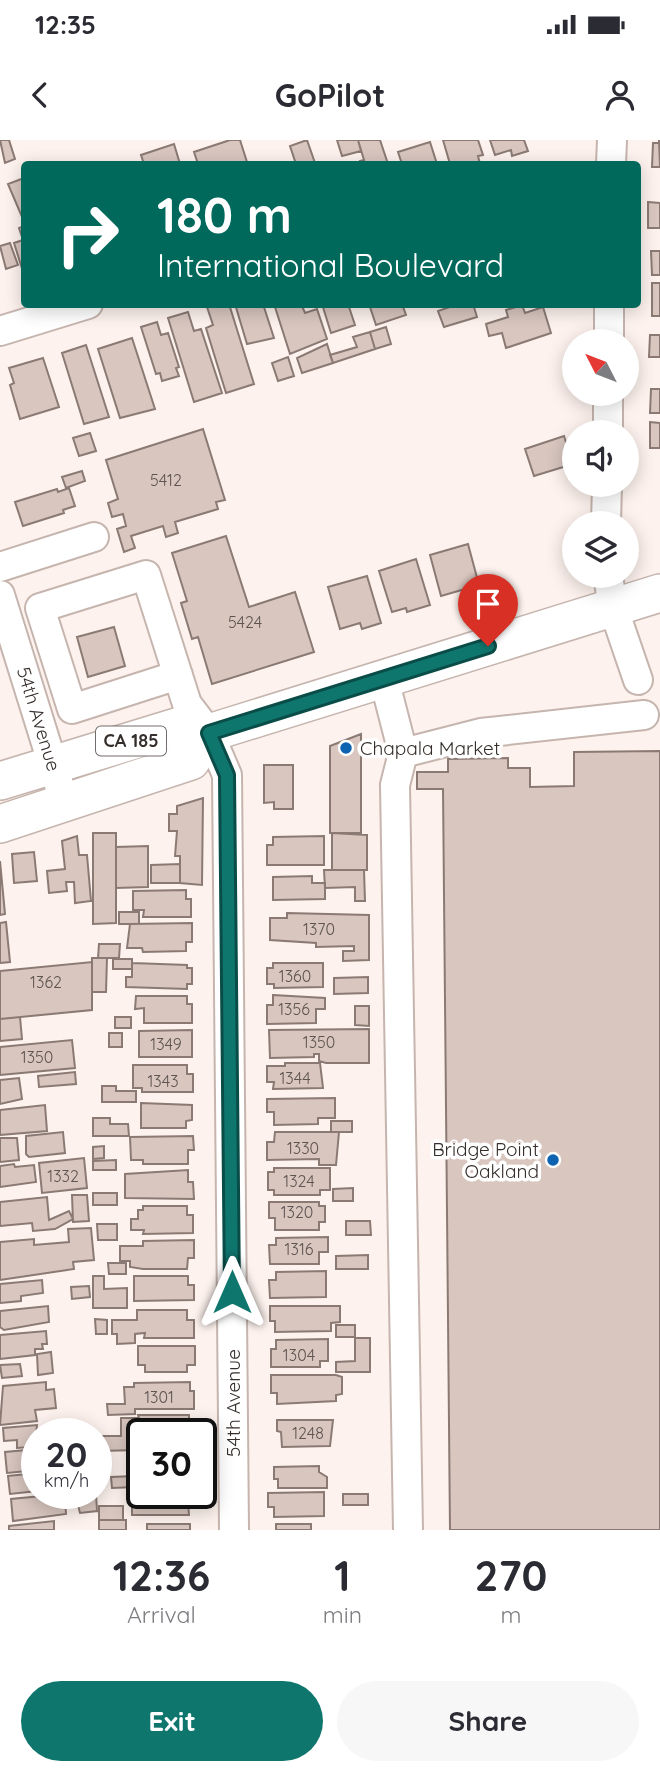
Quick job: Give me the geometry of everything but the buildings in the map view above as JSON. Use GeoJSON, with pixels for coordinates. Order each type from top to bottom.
{"type":"FeatureCollection","features":[{"type":"Feature","properties":{"kind":"main road","name":"CA 185"},"geometry":{"type":"LineString","coordinates":[[0,781],[180,726],[209,733],[384,679],[611,592],[660,593]]}},
{"type":"Feature","properties":{"kind":"main road","name":"CA 185"},"geometry":{"type":"LineString","coordinates":[[0,824],[191,761],[209,733]]}},
{"type":"Feature","properties":{"kind":"street"},"geometry":{"type":"LineString","coordinates":[[611,161],[612,140]]}},
{"type":"Feature","properties":{"kind":"street"},"geometry":{"type":"LineString","coordinates":[[0,331],[75,308]]}},
{"type":"Feature","properties":{"kind":"street"},"geometry":{"type":"LineString","coordinates":[[609,308],[609,329]]}},
{"type":"Feature","properties":{"kind":"street"},"geometry":{"type":"LineString","coordinates":[[0,567],[94,537]]}},
{"type":"Feature","properties":{"kind":"street","name":"54th Avenue"},"geometry":{"type":"LineString","coordinates":[[178,675],[72,709],[40,608],[146,575],[178,675],[187,704],[209,733],[227,775],[234,1530]]}},
{"type":"Feature","properties":{"kind":"street"},"geometry":{"type":"LineString","coordinates":[[403,753],[481,733],[652,715],[649,677],[611,592]]}},
{"type":"Feature","properties":{"kind":"street","name":"54th Avenue"},"geometry":{"type":"LineString","coordinates":[[0,594],[65,804]]}},
{"type":"Feature","properties":{"kind":"street"},"geometry":{"type":"LineString","coordinates":[[384,679],[403,753],[395,785],[408,1530]]}},
{"type":"Feature","properties":{"kind":"place","name":"Chapala Market"},"geometry":{"type":"Point","coordinates":[346,748]}},
{"type":"Feature","properties":{"kind":"place","name":"Bridge Point Oakland"},"geometry":{"type":"Point","coordinates":[553,1160]}},
{"type":"Feature","properties":{"kind":"route"},"geometry":{"type":"LineString","coordinates":[[232,1292],[227,775],[209,733],[488,646]]}}]}
